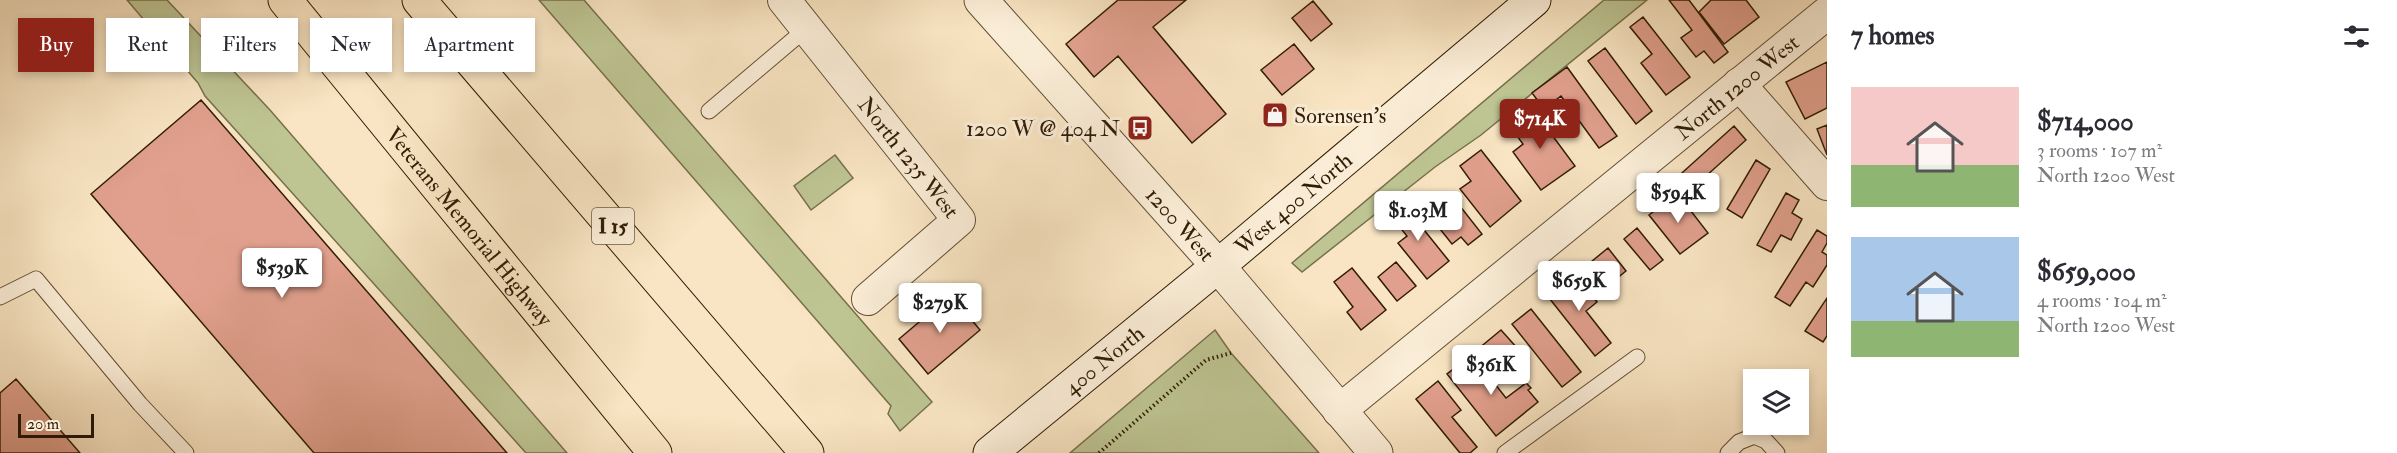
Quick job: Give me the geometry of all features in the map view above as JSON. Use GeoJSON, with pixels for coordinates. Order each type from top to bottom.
{"type":"FeatureCollection","features":[{"type":"Feature","properties":{"kind":"highway","name":"Veterans Memorial Highway"},"geometry":{"type":"LineString","coordinates":[[285,0],[655,453]]}},
{"type":"Feature","properties":{"kind":"highway","name":"I 15"},"geometry":{"type":"LineString","coordinates":[[419,0],[807,453]]}},
{"type":"Feature","properties":{"kind":"main road","name":"1200 West"},"geometry":{"type":"LineString","coordinates":[[981,0],[1218,266],[1376,453]]}},
{"type":"Feature","properties":{"kind":"main road","name":"West 400 North"},"geometry":{"type":"LineString","coordinates":[[1218,266],[1534,0]]}},
{"type":"Feature","properties":{"kind":"main road","name":"400 North"},"geometry":{"type":"LineString","coordinates":[[990,453],[1218,266]]}},
{"type":"Feature","properties":{"kind":"street","name":"North 1235 West"},"geometry":{"type":"LineString","coordinates":[[785,1],[959,220],[868,299]]}},
{"type":"Feature","properties":{"kind":"street","name":"North 1200 West"},"geometry":{"type":"LineString","coordinates":[[1339,411],[1827,13]]}},
{"type":"Feature","properties":{"kind":"street"},"geometry":{"type":"LineString","coordinates":[[1739,84],[1827,184]]}},
{"type":"Feature","properties":{"kind":"lane"},"geometry":{"type":"LineString","coordinates":[[709,111],[807,28]]}},
{"type":"Feature","properties":{"kind":"lane"},"geometry":{"type":"LineString","coordinates":[[0,297],[36,279],[140,404],[186,453]]}},
{"type":"Feature","properties":{"kind":"lane"},"geometry":{"type":"LineString","coordinates":[[1504,453],[1637,357]]}},
{"type":"Feature","properties":{"kind":"lane"},"geometry":{"type":"LineString","coordinates":[[1728,453],[1739,442],[1754,436],[1766,441],[1777,453]]}},
{"type":"Feature","properties":{"kind":"path"},"geometry":{"type":"LineString","coordinates":[[1100,453],[1206,360],[1231,353]]}},
{"type":"Feature","properties":{"kind":"green space"},"geometry":{"type":"Polygon","coordinates":[[[127,0],[167,0],[184,18],[142,18],[127,0]]]}},
{"type":"Feature","properties":{"kind":"green space"},"geometry":{"type":"Polygon","coordinates":[[[539,0],[584,0],[932,402],[900,431],[888,414],[891,406],[539,0]]]}},
{"type":"Feature","properties":{"kind":"green space"},"geometry":{"type":"Polygon","coordinates":[[[1604,0],[1647,0],[1481,135],[1435,167],[1302,272],[1292,263],[1604,0]]]}},
{"type":"Feature","properties":{"kind":"green space"},"geometry":{"type":"Polygon","coordinates":[[[189,23],[201,36],[201,72],[234,72],[270,110],[567,453],[526,453],[205,96],[189,72],[189,23]]]}},
{"type":"Feature","properties":{"kind":"green space"},"geometry":{"type":"Polygon","coordinates":[[[835,155],[853,178],[811,210],[794,186],[835,155]]]}},
{"type":"Feature","properties":{"kind":"green space"},"geometry":{"type":"Polygon","coordinates":[[[1215,330],[1231,353],[1319,453],[1070,453],[1215,330]]]}},
{"type":"Feature","properties":{"kind":"building"},"geometry":{"type":"Polygon","coordinates":[[[1118,0],[1186,0],[1153,27],[1226,114],[1192,143],[1118,56],[1094,77],[1066,44],[1118,0]]]}},
{"type":"Feature","properties":{"kind":"building"},"geometry":{"type":"Polygon","coordinates":[[[1669,0],[1689,0],[1728,52],[1714,63],[1704,51],[1696,57],[1681,38],[1692,30],[1669,0]]]}},
{"type":"Feature","properties":{"kind":"building"},"geometry":{"type":"Polygon","coordinates":[[[1711,0],[1746,0],[1759,17],[1724,44],[1699,12],[1711,0]]]}},
{"type":"Feature","properties":{"kind":"building"},"geometry":{"type":"Polygon","coordinates":[[[1313,1],[1332,24],[1311,41],[1292,18],[1313,1]]]}},
{"type":"Feature","properties":{"kind":"building"},"geometry":{"type":"Polygon","coordinates":[[[1643,17],[1690,77],[1666,95],[1641,63],[1652,54],[1630,27],[1643,17]]]}},
{"type":"Feature","properties":{"kind":"building"},"geometry":{"type":"Polygon","coordinates":[[[1294,44],[1314,69],[1282,95],[1261,70],[1294,44]]]}},
{"type":"Feature","properties":{"kind":"building"},"geometry":{"type":"Polygon","coordinates":[[[1605,48],[1652,111],[1636,124],[1588,61],[1605,48]]]}},
{"type":"Feature","properties":{"kind":"building"},"geometry":{"type":"Polygon","coordinates":[[[1827,62],[1827,108],[1805,119],[1786,82],[1827,62]]]}},
{"type":"Feature","properties":{"kind":"building"},"geometry":{"type":"Polygon","coordinates":[[[1567,67],[1617,136],[1599,148],[1561,96],[1544,109],[1532,93],[1567,67]]]}},
{"type":"Feature","properties":{"kind":"building"},"geometry":{"type":"Polygon","coordinates":[[[201,100],[507,453],[314,453],[91,194],[201,100]]]}},
{"type":"Feature","properties":{"kind":"building"},"geometry":{"type":"Polygon","coordinates":[[[1532,108],[1575,166],[1541,190],[1513,152],[1523,144],[1509,125],[1532,108]]]}},
{"type":"Feature","properties":{"kind":"building"},"geometry":{"type":"Polygon","coordinates":[[[1827,125],[1827,155],[1817,129],[1827,125]]]}},
{"type":"Feature","properties":{"kind":"building"},"geometry":{"type":"Polygon","coordinates":[[[1734,126],[1746,140],[1685,195],[1673,181],[1734,126]]]}},
{"type":"Feature","properties":{"kind":"building"},"geometry":{"type":"Polygon","coordinates":[[[1481,150],[1521,201],[1490,227],[1460,189],[1471,181],[1460,166],[1481,150]]]}},
{"type":"Feature","properties":{"kind":"building"},"geometry":{"type":"Polygon","coordinates":[[[1756,160],[1770,169],[1742,218],[1727,209],[1756,160]]]}},
{"type":"Feature","properties":{"kind":"building"},"geometry":{"type":"Polygon","coordinates":[[[1677,193],[1708,233],[1680,254],[1649,215],[1677,193]]]}},
{"type":"Feature","properties":{"kind":"building"},"geometry":{"type":"Polygon","coordinates":[[[1786,193],[1799,200],[1792,213],[1802,219],[1791,240],[1781,235],[1771,252],[1757,245],[1786,193]]]}},
{"type":"Feature","properties":{"kind":"building"},"geometry":{"type":"Polygon","coordinates":[[[1400,200],[1449,261],[1427,279],[1398,243],[1407,236],[1387,211],[1400,200]]]}},
{"type":"Feature","properties":{"kind":"building"},"geometry":{"type":"Polygon","coordinates":[[[1456,201],[1482,234],[1468,245],[1461,237],[1452,244],[1432,219],[1456,201]]]}},
{"type":"Feature","properties":{"kind":"building"},"geometry":{"type":"Polygon","coordinates":[[[1637,228],[1663,260],[1650,270],[1624,239],[1637,228]]]}},
{"type":"Feature","properties":{"kind":"building"},"geometry":{"type":"Polygon","coordinates":[[[1817,230],[1827,236],[1827,243],[1822,252],[1827,255],[1827,265],[1813,287],[1806,282],[1790,306],[1775,297],[1817,230]]]}},
{"type":"Feature","properties":{"kind":"building"},"geometry":{"type":"Polygon","coordinates":[[[1608,248],[1626,271],[1605,288],[1586,266],[1608,248]]]}},
{"type":"Feature","properties":{"kind":"building"},"geometry":{"type":"Polygon","coordinates":[[[1396,262],[1416,286],[1397,301],[1378,277],[1396,262]]]}},
{"type":"Feature","properties":{"kind":"building"},"geometry":{"type":"Polygon","coordinates":[[[1352,268],[1386,310],[1361,330],[1347,312],[1353,307],[1334,282],[1352,268]]]}},
{"type":"Feature","properties":{"kind":"building"},"geometry":{"type":"Polygon","coordinates":[[[1573,272],[1597,302],[1586,311],[1611,343],[1595,356],[1546,294],[1573,272]]]}},
{"type":"Feature","properties":{"kind":"building"},"geometry":{"type":"Polygon","coordinates":[[[951,295],[980,330],[928,374],[899,339],[951,295]]]}},
{"type":"Feature","properties":{"kind":"building"},"geometry":{"type":"Polygon","coordinates":[[[1827,298],[1827,336],[1823,342],[1805,331],[1827,298]]]}},
{"type":"Feature","properties":{"kind":"building"},"geometry":{"type":"Polygon","coordinates":[[[1531,309],[1581,372],[1562,387],[1512,324],[1531,309]]]}},
{"type":"Feature","properties":{"kind":"building"},"geometry":{"type":"Polygon","coordinates":[[[1501,330],[1526,358],[1503,377],[1478,349],[1501,330]]]}},
{"type":"Feature","properties":{"kind":"building"},"geometry":{"type":"Polygon","coordinates":[[[1472,355],[1506,398],[1526,383],[1531,388],[1528,390],[1538,402],[1496,436],[1447,374],[1472,355]]]}},
{"type":"Feature","properties":{"kind":"building"},"geometry":{"type":"Polygon","coordinates":[[[16,379],[80,453],[0,453],[0,393],[16,379]]]}},
{"type":"Feature","properties":{"kind":"building"},"geometry":{"type":"Polygon","coordinates":[[[1438,381],[1461,410],[1452,417],[1477,447],[1470,453],[1460,453],[1416,399],[1438,381]]]}},
{"type":"Feature","properties":{"kind":"place","name":"Sorensen's"},"geometry":{"type":"Point","coordinates":[1275,115]}},
{"type":"Feature","properties":{"kind":"place","name":"1200 W @ 404 N"},"geometry":{"type":"Point","coordinates":[1140,128]}}]}
